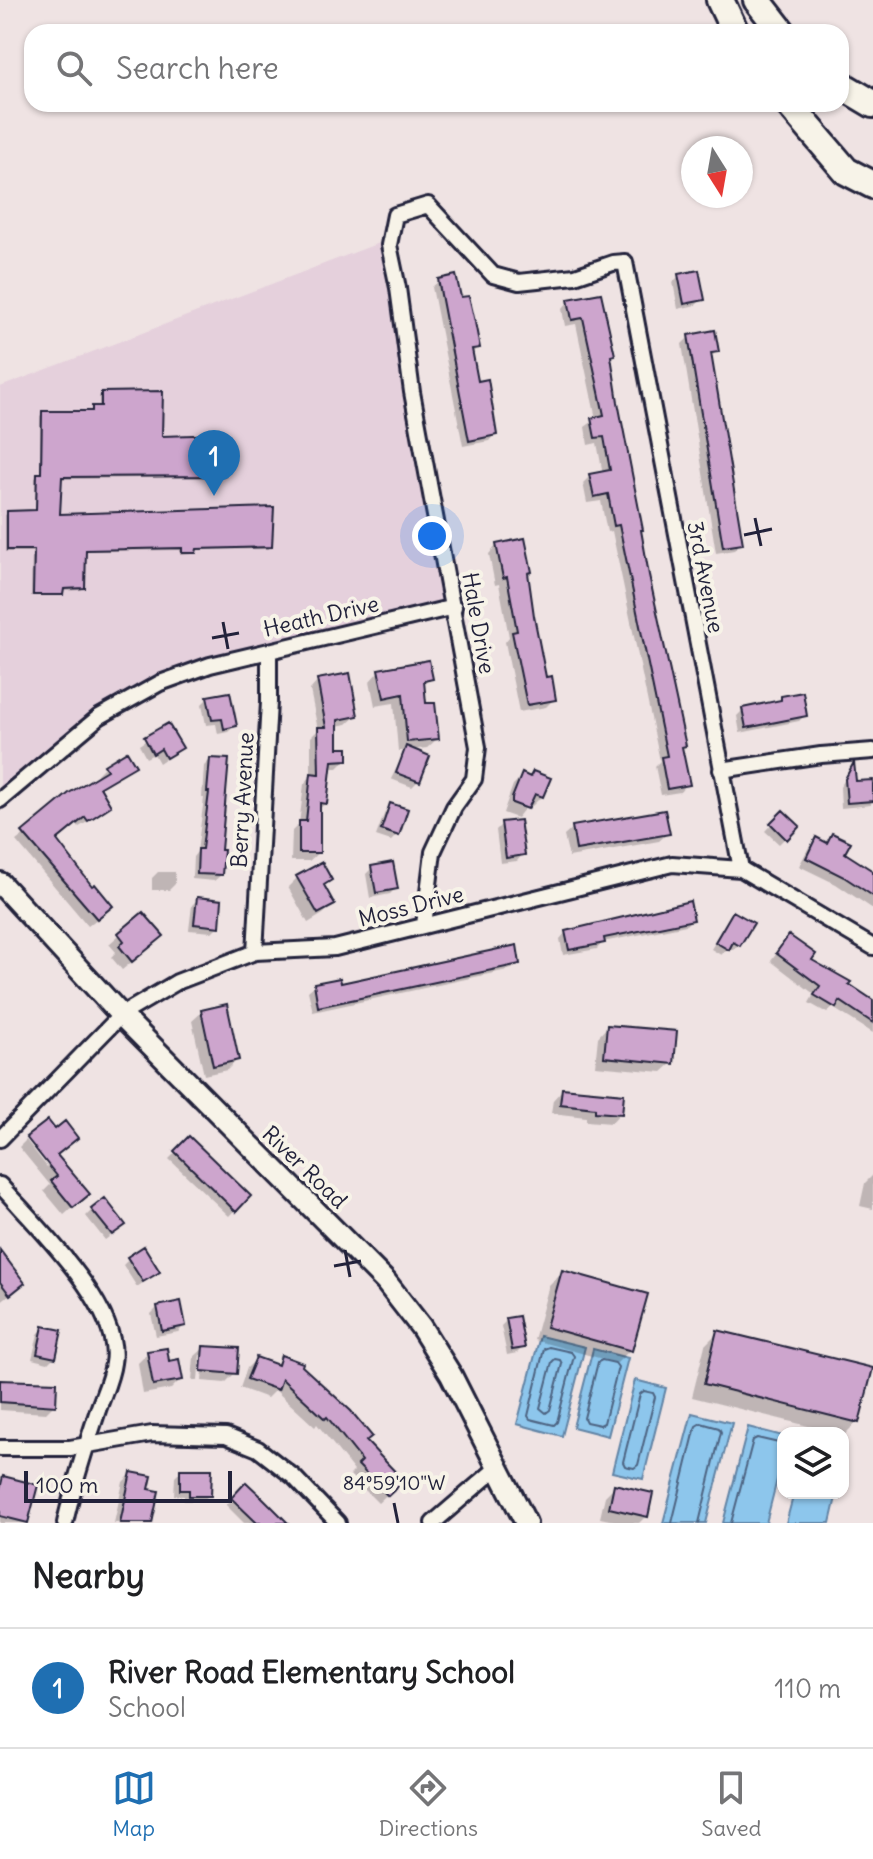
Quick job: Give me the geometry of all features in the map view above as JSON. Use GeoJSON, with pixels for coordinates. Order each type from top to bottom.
{"type":"FeatureCollection","features":[{"type":"Feature","properties":{"kind":"highway"},"geometry":{"type":"LineString","coordinates":[[720,0],[731,24]]}},
{"type":"Feature","properties":{"kind":"highway"},"geometry":{"type":"LineString","coordinates":[[757,0],[776,24]]}},
{"type":"Feature","properties":{"kind":"highway"},"geometry":{"type":"LineString","coordinates":[[849,90],[873,104]]}},
{"type":"Feature","properties":{"kind":"highway"},"geometry":{"type":"LineString","coordinates":[[795,112],[846,171],[873,185]]}},
{"type":"Feature","properties":{"kind":"main road","name":"River Road"},"geometry":{"type":"LineString","coordinates":[[0,883],[121,1015],[386,1282],[421,1327],[451,1375],[526,1523]]}},
{"type":"Feature","properties":{"kind":"street","name":"3rd Avenue"},"geometry":{"type":"LineString","coordinates":[[393,225],[395,215],[428,205],[493,275],[519,282],[575,276],[625,262],[741,869]]}},
{"type":"Feature","properties":{"kind":"street","name":"Hale Drive"},"geometry":{"type":"LineString","coordinates":[[393,225],[389,245],[412,392],[478,747],[474,779],[454,807],[433,852],[424,925]]}},
{"type":"Feature","properties":{"kind":"street","name":"Heath Drive"},"geometry":{"type":"LineString","coordinates":[[0,800],[99,717],[160,683],[210,665],[454,607]]}},
{"type":"Feature","properties":{"kind":"street","name":"Berry Avenue"},"geometry":{"type":"LineString","coordinates":[[255,952],[268,733],[269,651]]}},
{"type":"Feature","properties":{"kind":"street"},"geometry":{"type":"LineString","coordinates":[[721,770],[821,755],[873,751]]}},
{"type":"Feature","properties":{"kind":"street","name":"Moss Drive"},"geometry":{"type":"LineString","coordinates":[[0,1139],[121,1015],[177,982],[255,952],[335,948],[672,864],[741,869],[873,947]]}},
{"type":"Feature","properties":{"kind":"street"},"geometry":{"type":"LineString","coordinates":[[0,1185],[70,1263],[102,1310],[112,1331],[114,1362],[65,1523]]}},
{"type":"Feature","properties":{"kind":"street"},"geometry":{"type":"LineString","coordinates":[[0,1448],[70,1448],[152,1434],[226,1436],[258,1449],[294,1477],[338,1523]]}},
{"type":"Feature","properties":{"kind":"street"},"geometry":{"type":"LineString","coordinates":[[433,1523],[498,1467]]}},
{"type":"Feature","properties":{"kind":"shaded area"},"geometry":{"type":"Polygon","coordinates":[[[379,243],[449,604],[159,677],[91,713],[0,787],[0,387],[379,243]]]}},
{"type":"Feature","properties":{"kind":"water"},"geometry":{"type":"Polygon","coordinates":[[[540,1336],[585,1347],[562,1436],[517,1424],[540,1336]]]}},
{"type":"Feature","properties":{"kind":"water"},"geometry":{"type":"Polygon","coordinates":[[[593,1349],[628,1358],[608,1436],[573,1427],[593,1349]]]}},
{"type":"Feature","properties":{"kind":"water"},"geometry":{"type":"Polygon","coordinates":[[[635,1380],[666,1388],[643,1479],[612,1472],[635,1380]]]}},
{"type":"Feature","properties":{"kind":"water"},"geometry":{"type":"Polygon","coordinates":[[[692,1413],[732,1423],[706,1523],[663,1523],[692,1413]]]}},
{"type":"Feature","properties":{"kind":"water"},"geometry":{"type":"Polygon","coordinates":[[[748,1427],[777,1434],[777,1480],[766,1523],[723,1523],[748,1427]]]}},
{"type":"Feature","properties":{"kind":"water"},"geometry":{"type":"Polygon","coordinates":[[[792,1499],[836,1499],[830,1523],[786,1523],[792,1499]]]}},
{"type":"Feature","properties":{"kind":"building"},"geometry":{"type":"Polygon","coordinates":[[[699,270],[705,300],[684,304],[678,274],[699,270]]]}},
{"type":"Feature","properties":{"kind":"building"},"geometry":{"type":"Polygon","coordinates":[[[456,275],[461,297],[469,296],[480,348],[472,349],[478,381],[488,379],[497,435],[469,441],[438,279],[456,275]]]}},
{"type":"Feature","properties":{"kind":"building"},"geometry":{"type":"Polygon","coordinates":[[[601,293],[615,355],[611,356],[618,402],[649,575],[686,746],[682,747],[690,785],[667,789],[661,757],[667,756],[619,525],[614,526],[608,494],[594,497],[589,474],[610,470],[604,437],[595,438],[591,418],[604,415],[583,318],[572,320],[568,299],[601,293]]]}},
{"type":"Feature","properties":{"kind":"building"},"geometry":{"type":"Polygon","coordinates":[[[715,330],[719,352],[711,353],[743,544],[723,547],[688,335],[715,330]]]}},
{"type":"Feature","properties":{"kind":"building"},"geometry":{"type":"Polygon","coordinates":[[[163,391],[162,436],[225,434],[225,476],[62,477],[60,514],[274,507],[272,547],[197,549],[196,553],[182,553],[182,548],[86,550],[85,588],[64,589],[63,595],[33,595],[34,550],[7,550],[7,511],[36,510],[37,473],[41,473],[42,411],[92,411],[92,406],[101,406],[101,392],[163,391]]]}},
{"type":"Feature","properties":{"kind":"building"},"geometry":{"type":"Polygon","coordinates":[[[525,538],[532,572],[528,573],[534,616],[546,677],[552,676],[556,700],[527,705],[512,632],[517,631],[507,577],[503,578],[496,544],[525,538]]]}},
{"type":"Feature","properties":{"kind":"building"},"geometry":{"type":"Polygon","coordinates":[[[429,660],[433,679],[424,681],[426,703],[435,703],[439,739],[407,742],[403,694],[384,698],[378,669],[429,660]]]}},
{"type":"Feature","properties":{"kind":"building"},"geometry":{"type":"Polygon","coordinates":[[[350,673],[358,716],[338,720],[338,748],[348,748],[348,760],[332,761],[327,804],[320,803],[320,853],[299,853],[299,821],[306,821],[311,773],[319,774],[318,727],[326,727],[317,679],[350,673]]]}},
{"type":"Feature","properties":{"kind":"building"},"geometry":{"type":"Polygon","coordinates":[[[230,692],[237,726],[224,729],[222,719],[212,720],[207,696],[230,692]]]}},
{"type":"Feature","properties":{"kind":"building"},"geometry":{"type":"Polygon","coordinates":[[[803,692],[807,716],[746,728],[742,708],[803,692]]]}},
{"type":"Feature","properties":{"kind":"building"},"geometry":{"type":"Polygon","coordinates":[[[168,723],[183,748],[166,758],[161,749],[153,754],[144,737],[168,723]]]}},
{"type":"Feature","properties":{"kind":"building"},"geometry":{"type":"Polygon","coordinates":[[[406,746],[430,756],[420,782],[396,773],[406,746]]]}},
{"type":"Feature","properties":{"kind":"building"},"geometry":{"type":"Polygon","coordinates":[[[127,751],[136,766],[100,787],[111,806],[88,821],[85,817],[57,840],[92,886],[95,884],[113,906],[97,919],[22,832],[69,793],[107,770],[104,765],[127,751]]]}},
{"type":"Feature","properties":{"kind":"building"},"geometry":{"type":"Polygon","coordinates":[[[210,758],[229,759],[221,850],[224,850],[222,875],[197,874],[198,849],[202,849],[209,792],[210,758]]]}},
{"type":"Feature","properties":{"kind":"building"},"geometry":{"type":"Polygon","coordinates":[[[854,762],[856,781],[873,780],[873,801],[847,803],[845,779],[854,762]]]}},
{"type":"Feature","properties":{"kind":"building"},"geometry":{"type":"Polygon","coordinates":[[[533,771],[551,778],[543,797],[535,794],[528,809],[512,803],[512,798],[522,773],[530,777],[533,771]]]}},
{"type":"Feature","properties":{"kind":"building"},"geometry":{"type":"Polygon","coordinates":[[[390,803],[408,809],[399,836],[381,830],[390,803]]]}},
{"type":"Feature","properties":{"kind":"building"},"geometry":{"type":"Polygon","coordinates":[[[665,810],[670,834],[576,850],[572,826],[665,810]]]}},
{"type":"Feature","properties":{"kind":"building"},"geometry":{"type":"Polygon","coordinates":[[[783,810],[800,826],[787,840],[770,823],[783,810]]]}},
{"type":"Feature","properties":{"kind":"building"},"geometry":{"type":"Polygon","coordinates":[[[520,820],[525,855],[506,858],[501,822],[520,820]]]}},
{"type":"Feature","properties":{"kind":"building"},"geometry":{"type":"Polygon","coordinates":[[[832,833],[851,842],[845,853],[873,871],[873,896],[806,858],[816,837],[827,843],[832,833]]]}},
{"type":"Feature","properties":{"kind":"building"},"geometry":{"type":"Polygon","coordinates":[[[322,862],[332,880],[324,885],[335,905],[318,914],[296,876],[322,862]]]}},
{"type":"Feature","properties":{"kind":"building"},"geometry":{"type":"Polygon","coordinates":[[[393,862],[398,889],[376,893],[371,866],[393,862]]]}},
{"type":"Feature","properties":{"kind":"building"},"geometry":{"type":"Polygon","coordinates":[[[197,897],[222,900],[220,927],[194,924],[197,897]]]}},
{"type":"Feature","properties":{"kind":"building"},"geometry":{"type":"Polygon","coordinates":[[[690,901],[694,920],[604,938],[605,943],[569,950],[565,931],[690,901]]]}},
{"type":"Feature","properties":{"kind":"building"},"geometry":{"type":"Polygon","coordinates":[[[733,911],[754,923],[740,946],[733,942],[729,950],[715,942],[733,911]]]}},
{"type":"Feature","properties":{"kind":"building"},"geometry":{"type":"Polygon","coordinates":[[[143,912],[164,936],[132,962],[119,946],[124,941],[118,933],[143,912]]]}},
{"type":"Feature","properties":{"kind":"building"},"geometry":{"type":"Polygon","coordinates":[[[789,935],[816,954],[812,960],[851,982],[849,984],[873,1000],[873,1023],[840,1001],[836,1008],[814,995],[820,986],[776,953],[789,935]]]}},
{"type":"Feature","properties":{"kind":"building"},"geometry":{"type":"Polygon","coordinates":[[[517,945],[520,964],[318,1007],[314,983],[340,978],[341,983],[517,945]]]}},
{"type":"Feature","properties":{"kind":"building"},"geometry":{"type":"Polygon","coordinates":[[[227,1004],[239,1060],[213,1066],[201,1010],[227,1004]]]}},
{"type":"Feature","properties":{"kind":"building"},"geometry":{"type":"Polygon","coordinates":[[[607,1025],[677,1031],[674,1064],[604,1057],[607,1025]]]}},
{"type":"Feature","properties":{"kind":"building"},"geometry":{"type":"Polygon","coordinates":[[[562,1088],[624,1094],[622,1114],[560,1104],[562,1088]]]}},
{"type":"Feature","properties":{"kind":"building"},"geometry":{"type":"Polygon","coordinates":[[[48,1120],[55,1129],[65,1121],[78,1138],[57,1155],[90,1194],[73,1208],[51,1181],[57,1176],[26,1137],[48,1120]]]}},
{"type":"Feature","properties":{"kind":"building"},"geometry":{"type":"Polygon","coordinates":[[[189,1136],[251,1196],[236,1212],[174,1151],[189,1136]]]}},
{"type":"Feature","properties":{"kind":"building"},"geometry":{"type":"Polygon","coordinates":[[[105,1198],[126,1225],[112,1235],[91,1209],[105,1198]]]}},
{"type":"Feature","properties":{"kind":"building"},"geometry":{"type":"Polygon","coordinates":[[[144,1246],[160,1272],[143,1282],[127,1257],[144,1246]]]}},
{"type":"Feature","properties":{"kind":"building"},"geometry":{"type":"Polygon","coordinates":[[[0,1250],[25,1283],[10,1295],[0,1282],[0,1250]]]}},
{"type":"Feature","properties":{"kind":"building"},"geometry":{"type":"Polygon","coordinates":[[[562,1270],[648,1294],[632,1351],[546,1327],[562,1270]]]}},
{"type":"Feature","properties":{"kind":"building"},"geometry":{"type":"Polygon","coordinates":[[[181,1301],[186,1326],[162,1331],[157,1306],[181,1301]]]}},
{"type":"Feature","properties":{"kind":"building"},"geometry":{"type":"Polygon","coordinates":[[[519,1316],[525,1348],[512,1350],[506,1318],[519,1316]]]}},
{"type":"Feature","properties":{"kind":"building"},"geometry":{"type":"Polygon","coordinates":[[[43,1326],[62,1330],[56,1358],[37,1354],[43,1326]]]}},
{"type":"Feature","properties":{"kind":"building"},"geometry":{"type":"Polygon","coordinates":[[[717,1330],[873,1368],[859,1423],[704,1384],[717,1330]]]}},
{"type":"Feature","properties":{"kind":"building"},"geometry":{"type":"Polygon","coordinates":[[[203,1346],[239,1348],[237,1374],[201,1371],[203,1346]]]}},
{"type":"Feature","properties":{"kind":"building"},"geometry":{"type":"Polygon","coordinates":[[[167,1348],[169,1361],[179,1359],[183,1380],[153,1385],[147,1351],[167,1348]]]}},
{"type":"Feature","properties":{"kind":"building"},"geometry":{"type":"Polygon","coordinates":[[[281,1355],[303,1363],[302,1366],[351,1411],[372,1436],[366,1441],[404,1481],[388,1496],[358,1465],[362,1461],[327,1417],[325,1419],[282,1379],[278,1390],[247,1379],[256,1357],[278,1365],[281,1355]]]}},
{"type":"Feature","properties":{"kind":"building"},"geometry":{"type":"Polygon","coordinates":[[[0,1380],[57,1382],[56,1406],[0,1402],[0,1380]]]}},
{"type":"Feature","properties":{"kind":"building"},"geometry":{"type":"Polygon","coordinates":[[[180,1469],[212,1469],[211,1496],[189,1496],[189,1490],[180,1490],[180,1469]]]}},
{"type":"Feature","properties":{"kind":"building"},"geometry":{"type":"Polygon","coordinates":[[[131,1472],[152,1476],[149,1489],[159,1491],[152,1523],[120,1523],[131,1472]]]}},
{"type":"Feature","properties":{"kind":"building"},"geometry":{"type":"Polygon","coordinates":[[[3,1476],[38,1485],[28,1523],[0,1516],[3,1476]]]}},
{"type":"Feature","properties":{"kind":"building"},"geometry":{"type":"Polygon","coordinates":[[[246,1482],[288,1523],[257,1523],[231,1498],[246,1482]]]}},
{"type":"Feature","properties":{"kind":"building"},"geometry":{"type":"Polygon","coordinates":[[[614,1484],[653,1493],[648,1517],[609,1508],[614,1484]]]}},
{"type":"Feature","properties":{"kind":"place","name":"River Road Elementary School"},"geometry":{"type":"Point","coordinates":[214,496]}}]}
